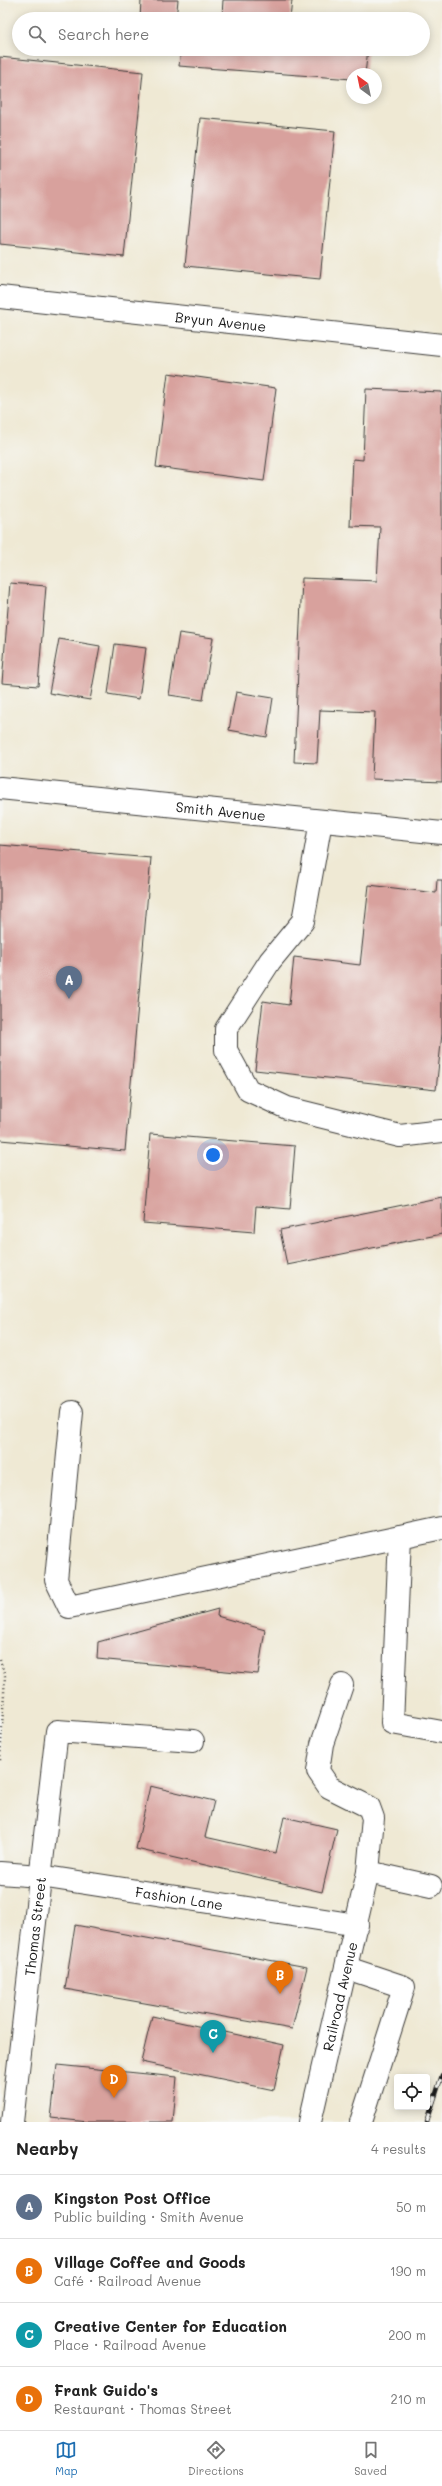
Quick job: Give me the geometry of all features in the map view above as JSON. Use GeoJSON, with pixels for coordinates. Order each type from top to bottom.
{"type":"FeatureCollection","features":[{"type":"Feature","properties":{"kind":"street","name":"Bryun Avenue"},"geometry":{"type":"LineString","coordinates":[[0,297],[442,345]]}},
{"type":"Feature","properties":{"kind":"street","name":"Smith Avenue"},"geometry":{"type":"LineString","coordinates":[[0,788],[442,834]]}},
{"type":"Feature","properties":{"kind":"street"},"geometry":{"type":"LineString","coordinates":[[321,821],[303,921],[270,961],[226,1029],[226,1050],[248,1090],[287,1108],[400,1136],[442,1131]]}},
{"type":"Feature","properties":{"kind":"street"},"geometry":{"type":"LineString","coordinates":[[72,1412],[56,1580],[69,1607],[442,1528]]}},
{"type":"Feature","properties":{"kind":"street"},"geometry":{"type":"LineString","coordinates":[[400,1537],[392,1723],[442,1732]]}},
{"type":"Feature","properties":{"kind":"street","name":"Railroad Avenue"},"geometry":{"type":"LineString","coordinates":[[310,2122],[357,1925],[368,1872],[373,1818],[369,1807],[329,1787],[318,1771],[322,1744],[342,1685]]}},
{"type":"Feature","properties":{"kind":"street","name":"Thomas Street"},"geometry":{"type":"LineString","coordinates":[[12,2122],[57,1731],[193,1741]]}},
{"type":"Feature","properties":{"kind":"street"},"geometry":{"type":"LineString","coordinates":[[368,1872],[431,1886]]}},
{"type":"Feature","properties":{"kind":"street","name":"Fashion Lane"},"geometry":{"type":"LineString","coordinates":[[0,1873],[40,1876],[357,1925]]}},
{"type":"Feature","properties":{"kind":"street"},"geometry":{"type":"LineString","coordinates":[[347,1968],[404,1987],[361,2122]]}},
{"type":"Feature","properties":{"kind":"path"},"geometry":{"type":"LineString","coordinates":[[0,1660],[5,1676],[0,1762]]}},
{"type":"Feature","properties":{"kind":"building"},"geometry":{"type":"Polygon","coordinates":[[[141,0],[178,0],[177,12],[140,12],[141,0]]]}},
{"type":"Feature","properties":{"kind":"building"},"geometry":{"type":"Polygon","coordinates":[[[223,0],[292,0],[291,12],[222,12],[223,0]]]}},
{"type":"Feature","properties":{"kind":"building"},"geometry":{"type":"Polygon","coordinates":[[[180,56],[367,56],[366,68],[346,68],[346,79],[179,66],[180,56]]]}},
{"type":"Feature","properties":{"kind":"building"},"geometry":{"type":"Polygon","coordinates":[[[0,57],[143,72],[124,257],[0,244],[0,57]]]}},
{"type":"Feature","properties":{"kind":"building"},"geometry":{"type":"Polygon","coordinates":[[[200,118],[335,131],[320,279],[185,266],[200,118]]]}},
{"type":"Feature","properties":{"kind":"building"},"geometry":{"type":"Polygon","coordinates":[[[168,373],[276,388],[264,481],[156,467],[168,373]]]}},
{"type":"Feature","properties":{"kind":"building"},"geometry":{"type":"Polygon","coordinates":[[[366,389],[442,392],[442,782],[372,779],[375,712],[320,710],[317,763],[294,762],[302,578],[377,581],[380,527],[350,526],[353,459],[363,460],[366,389]]]}},
{"type":"Feature","properties":{"kind":"building"},"geometry":{"type":"Polygon","coordinates":[[[10,583],[46,586],[38,686],[2,683],[10,583]]]}},
{"type":"Feature","properties":{"kind":"building"},"geometry":{"type":"Polygon","coordinates":[[[179,633],[213,638],[203,700],[169,695],[179,633]]]}},
{"type":"Feature","properties":{"kind":"building"},"geometry":{"type":"Polygon","coordinates":[[[59,639],[100,646],[90,700],[49,693],[59,639]]]}},
{"type":"Feature","properties":{"kind":"building"},"geometry":{"type":"Polygon","coordinates":[[[115,644],[146,648],[139,699],[108,694],[115,644]]]}},
{"type":"Feature","properties":{"kind":"building"},"geometry":{"type":"Polygon","coordinates":[[[236,692],[273,698],[267,737],[229,730],[236,692]]]}},
{"type":"Feature","properties":{"kind":"building"},"geometry":{"type":"Polygon","coordinates":[[[0,845],[151,858],[125,1151],[0,1140],[0,845]]]}},
{"type":"Feature","properties":{"kind":"building"},"geometry":{"type":"Polygon","coordinates":[[[437,880],[442,880],[442,1034],[436,1090],[255,1070],[263,1001],[289,1005],[294,957],[360,965],[369,885],[436,893],[437,880]]]}},
{"type":"Feature","properties":{"kind":"building"},"geometry":{"type":"Polygon","coordinates":[[[150,1134],[295,1146],[290,1209],[256,1206],[254,1232],[143,1223],[150,1134]]]}},
{"type":"Feature","properties":{"kind":"building"},"geometry":{"type":"Polygon","coordinates":[[[442,1197],[442,1234],[287,1265],[280,1230],[442,1197]]]}},
{"type":"Feature","properties":{"kind":"building"},"geometry":{"type":"Polygon","coordinates":[[[218,1609],[217,1616],[265,1630],[258,1674],[97,1659],[98,1642],[218,1609]]]}},
{"type":"Feature","properties":{"kind":"building"},"geometry":{"type":"Polygon","coordinates":[[[150,1786],[214,1801],[205,1837],[276,1853],[284,1817],[337,1829],[322,1892],[136,1849],[150,1786]]]}},
{"type":"Feature","properties":{"kind":"building"},"geometry":{"type":"Polygon","coordinates":[[[75,1925],[307,1967],[292,2029],[65,1989],[75,1925]]]}},
{"type":"Feature","properties":{"kind":"building"},"geometry":{"type":"Polygon","coordinates":[[[152,2016],[284,2045],[274,2090],[141,2062],[152,2016]]]}},
{"type":"Feature","properties":{"kind":"building"},"geometry":{"type":"Polygon","coordinates":[[[57,2065],[177,2077],[173,2122],[88,2122],[51,2118],[57,2065]]]}},
{"type":"Feature","properties":{"kind":"railway"},"geometry":{"type":"LineString","coordinates":[[427,2122],[442,2075]]}},
{"type":"Feature","properties":{"kind":"place","name":"Kingston Post Office"},"geometry":{"type":"Point","coordinates":[69,999]}},
{"type":"Feature","properties":{"kind":"place","name":"Village Coffee and Goods"},"geometry":{"type":"Point","coordinates":[280,1994]}},
{"type":"Feature","properties":{"kind":"place","name":"Creative Center for Education"},"geometry":{"type":"Point","coordinates":[213,2053]}},
{"type":"Feature","properties":{"kind":"place","name":"Frank Guido's"},"geometry":{"type":"Point","coordinates":[114,2098]}}]}
